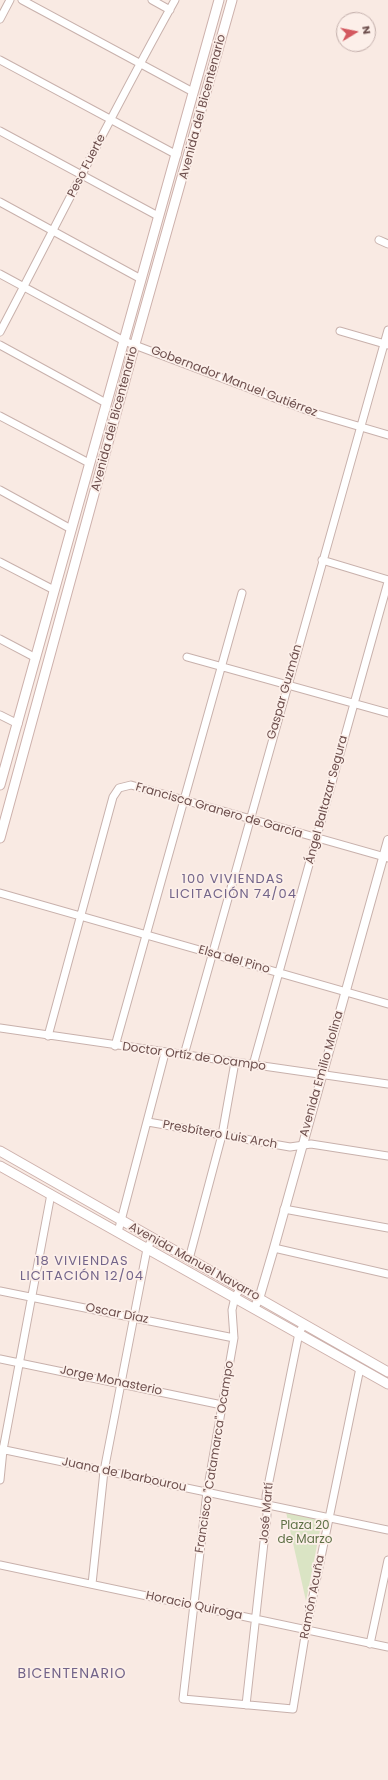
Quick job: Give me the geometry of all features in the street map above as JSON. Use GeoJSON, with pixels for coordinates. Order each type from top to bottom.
{"type":"FeatureCollection","features":[{"type":"Feature","properties":{"kind":"main road","name":"Avenida del Bicentenario"},"geometry":{"type":"LineString","coordinates":[[0,786],[219,0]]}},
{"type":"Feature","properties":{"kind":"main road","name":"Avenida del Bicentenario"},"geometry":{"type":"LineString","coordinates":[[0,838],[135,344],[232,0]]}},
{"type":"Feature","properties":{"kind":"main road","name":"Avenida Manuel Navarro"},"geometry":{"type":"LineString","coordinates":[[0,1151],[152,1239],[388,1372]]}},
{"type":"Feature","properties":{"kind":"main road","name":"Avenida Manuel Navarro"},"geometry":{"type":"LineString","coordinates":[[0,1166],[300,1333],[388,1384]]}},
{"type":"Feature","properties":{"kind":"street"},"geometry":{"type":"LineString","coordinates":[[0,19],[10,0]]}},
{"type":"Feature","properties":{"kind":"street"},"geometry":{"type":"LineString","coordinates":[[22,0],[193,92]]}},
{"type":"Feature","properties":{"kind":"street"},"geometry":{"type":"LineString","coordinates":[[152,0],[170,10]]}},
{"type":"Feature","properties":{"kind":"street","name":"Peso Fuerte"},"geometry":{"type":"LineString","coordinates":[[0,332],[83,175],[139,64],[175,0]]}},
{"type":"Feature","properties":{"kind":"street"},"geometry":{"type":"LineString","coordinates":[[0,60],[177,154]]}},
{"type":"Feature","properties":{"kind":"street"},"geometry":{"type":"LineString","coordinates":[[0,131],[158,216]]}},
{"type":"Feature","properties":{"kind":"street"},"geometry":{"type":"LineString","coordinates":[[0,202],[141,278]]}},
{"type":"Feature","properties":{"kind":"street"},"geometry":{"type":"LineString","coordinates":[[379,240],[388,244]]}},
{"type":"Feature","properties":{"kind":"street","name":"Gobernador Manuel Gutiérrez"},"geometry":{"type":"LineString","coordinates":[[0,274],[124,340],[317,414],[388,435]]}},
{"type":"Feature","properties":{"kind":"street","name":"Gaspar Guzmán"},"geometry":{"type":"LineString","coordinates":[[184,1055],[211,954],[360,426],[386,344],[388,330]]}},
{"type":"Feature","properties":{"kind":"street"},"geometry":{"type":"LineString","coordinates":[[340,332],[386,344]]}},
{"type":"Feature","properties":{"kind":"street"},"geometry":{"type":"LineString","coordinates":[[0,345],[106,403]]}},
{"type":"Feature","properties":{"kind":"street"},"geometry":{"type":"LineString","coordinates":[[0,416],[89,463]]}},
{"type":"Feature","properties":{"kind":"street"},"geometry":{"type":"LineString","coordinates":[[0,490],[71,529]]}},
{"type":"Feature","properties":{"kind":"street"},"geometry":{"type":"LineString","coordinates":[[322,560],[388,581]]}},
{"type":"Feature","properties":{"kind":"street"},"geometry":{"type":"LineString","coordinates":[[0,562],[54,590]]}},
{"type":"Feature","properties":{"kind":"street","name":"Ángel Baltazar Segura"},"geometry":{"type":"LineString","coordinates":[[253,1065],[388,581]]}},
{"type":"Feature","properties":{"kind":"street"},"geometry":{"type":"LineString","coordinates":[[115,1046],[242,593]]}},
{"type":"Feature","properties":{"kind":"street"},"geometry":{"type":"LineString","coordinates":[[0,639],[36,658]]}},
{"type":"Feature","properties":{"kind":"street"},"geometry":{"type":"LineString","coordinates":[[187,657],[388,713]]}},
{"type":"Feature","properties":{"kind":"street"},"geometry":{"type":"LineString","coordinates":[[0,715],[18,724]]}},
{"type":"Feature","properties":{"kind":"street","name":"Francisca Granero de García"},"geometry":{"type":"LineString","coordinates":[[80,917],[113,797],[119,788],[131,785],[386,858]]}},
{"type":"Feature","properties":{"kind":"street","name":"Avenida Emilio Molina"},"geometry":{"type":"LineString","coordinates":[[254,1308],[259,1299],[274,1248],[345,992],[386,858],[388,840]]}},
{"type":"Feature","properties":{"kind":"street","name":"Elsa del Pino"},"geometry":{"type":"LineString","coordinates":[[0,893],[388,1004]]}},
{"type":"Feature","properties":{"kind":"street"},"geometry":{"type":"LineString","coordinates":[[48,1036],[80,917]]}},
{"type":"Feature","properties":{"kind":"street","name":"Doctor Ortíz de Ocampo"},"geometry":{"type":"LineString","coordinates":[[0,1028],[115,1046],[388,1084]]}},
{"type":"Feature","properties":{"kind":"street"},"geometry":{"type":"LineString","coordinates":[[118,1232],[165,1053]]}},
{"type":"Feature","properties":{"kind":"street"},"geometry":{"type":"LineString","coordinates":[[189,1259],[222,1135],[235,1062]]}},
{"type":"Feature","properties":{"kind":"street","name":"Presbítero Luis Arch"},"geometry":{"type":"LineString","coordinates":[[148,1122],[290,1147],[311,1144],[388,1156]]}},
{"type":"Feature","properties":{"kind":"street"},"geometry":{"type":"LineString","coordinates":[[0,1480],[2,1450],[51,1194]]}},
{"type":"Feature","properties":{"kind":"street"},"geometry":{"type":"LineString","coordinates":[[284,1209],[388,1228]]}},
{"type":"Feature","properties":{"kind":"street"},"geometry":{"type":"LineString","coordinates":[[92,1584],[104,1471],[147,1249],[152,1239]]}},
{"type":"Feature","properties":{"kind":"street"},"geometry":{"type":"LineString","coordinates":[[274,1248],[388,1274]]}},
{"type":"Feature","properties":{"kind":"street","name":"Francisco \"Catamarca\" Ocampo"},"geometry":{"type":"LineString","coordinates":[[240,1289],[235,1297],[232,1310],[234,1338],[207,1492],[183,1699],[246,1705]]}},
{"type":"Feature","properties":{"kind":"street","name":"Oscar Díaz"},"geometry":{"type":"LineString","coordinates":[[0,1291],[234,1338]]}},
{"type":"Feature","properties":{"kind":"street","name":"José Martí"},"geometry":{"type":"LineString","coordinates":[[246,1705],[267,1515],[266,1505],[268,1488],[300,1333],[304,1324]]}},
{"type":"Feature","properties":{"kind":"street","name":"Jorge Monasterio"},"geometry":{"type":"LineString","coordinates":[[0,1359],[222,1405]]}},
{"type":"Feature","properties":{"kind":"street","name":"Ramón Acuña"},"geometry":{"type":"LineString","coordinates":[[246,1705],[293,1709],[306,1630],[328,1518],[360,1368]]}},
{"type":"Feature","properties":{"kind":"street","name":"Juana de Ibarbourou"},"geometry":{"type":"LineString","coordinates":[[2,1450],[388,1530]]}},
{"type":"Feature","properties":{"kind":"street"},"geometry":{"type":"LineString","coordinates":[[370,1644],[388,1560]]}},
{"type":"Feature","properties":{"kind":"street","name":"Horacio Quiroga"},"geometry":{"type":"LineString","coordinates":[[0,1565],[388,1647]]}},
{"type":"Feature","properties":{"kind":"green space","name":"Plaza 20 de Marzo"},"geometry":{"type":"Polygon","coordinates":[[[286,1512],[317,1518],[320,1520],[321,1525],[306,1601],[286,1512]]]}},
{"type":"Feature","properties":{"kind":"district","name":"100 VIVIENDAS LICITACIÓN 74/04"},"geometry":{"type":"Point","coordinates":[233,888]}},
{"type":"Feature","properties":{"kind":"district","name":"18 VIVIENDAS LICITACIÓN 12/04"},"geometry":{"type":"Point","coordinates":[82,1270]}},
{"type":"Feature","properties":{"kind":"district","name":"BICENTENARIO"},"geometry":{"type":"Point","coordinates":[72,1674]}}]}
